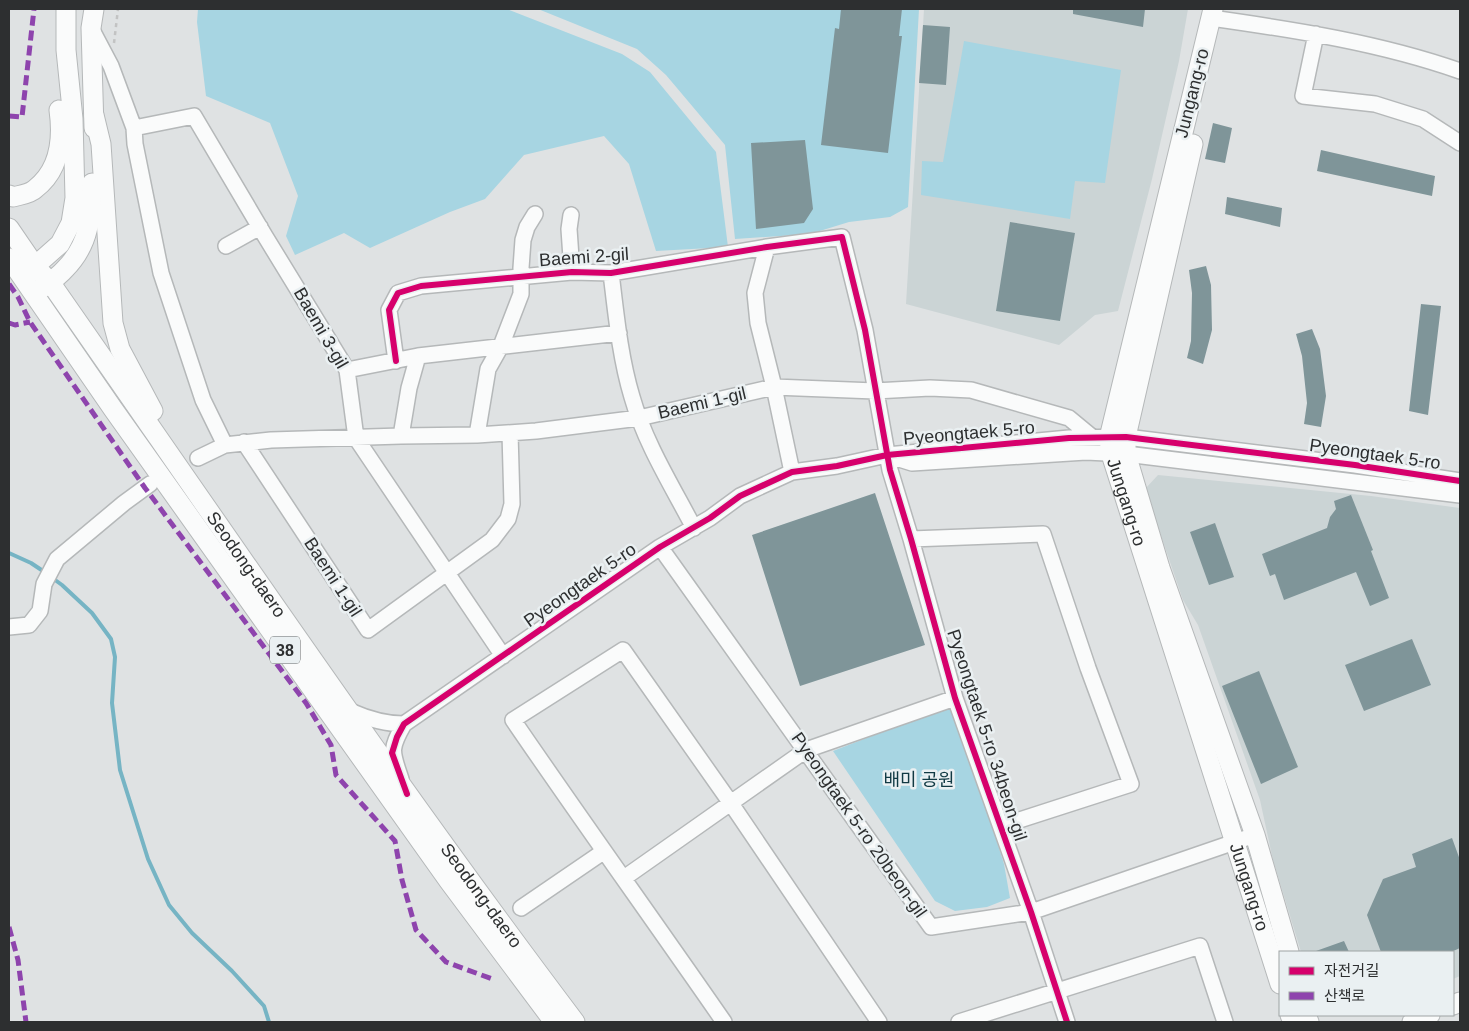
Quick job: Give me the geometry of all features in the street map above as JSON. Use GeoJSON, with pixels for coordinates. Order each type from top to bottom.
{"type":"FeatureCollection","features":[{"type":"Feature","properties":{"kind":"main road"},"geometry":{"type":"LineString","coordinates":[[28,270],[60,244],[71,223],[75,198],[73,119],[66,50],[66,9]]}},
{"type":"Feature","properties":{"kind":"main road"},"geometry":{"type":"LineString","coordinates":[[34,295],[66,269],[85,242],[92,209],[94,115],[91,28],[94,9]]}},
{"type":"Feature","properties":{"kind":"main road","name":"Jungang-ro"},"geometry":{"type":"LineString","coordinates":[[1217,14],[1113,444],[1234,842],[1279,981]]}},
{"type":"Feature","properties":{"kind":"main road"},"geometry":{"type":"LineString","coordinates":[[9,195],[13,197],[34,191],[52,172],[60,148],[61,123],[56,88],[66,50]]}},
{"type":"Feature","properties":{"kind":"main road"},"geometry":{"type":"LineString","coordinates":[[94,115],[101,144],[114,323],[120,349],[158,421],[217,501],[256,578]]}},
{"type":"Feature","properties":{"kind":"main road","name":"Seodong-daero"},"geometry":{"type":"LineString","coordinates":[[9,228],[28,270],[34,295],[431,856],[554,1022]]}},
{"type":"Feature","properties":{"kind":"main road","name":"Seodong-daero"},"geometry":{"type":"LineString","coordinates":[[9,258],[50,282],[407,794],[488,907],[575,1022]]}},
{"type":"Feature","properties":{"kind":"main road","name":"Jungang-ro"},"geometry":{"type":"LineString","coordinates":[[1113,444],[1160,568],[1255,835],[1288,951]]}},
{"type":"Feature","properties":{"kind":"main road"},"geometry":{"type":"LineString","coordinates":[[1412,1022],[1427,1016]]}},
{"type":"Feature","properties":{"kind":"street"},"geometry":{"type":"LineString","coordinates":[[1217,14],[1364,43],[1420,57],[1460,71]]}},
{"type":"Feature","properties":{"kind":"street"},"geometry":{"type":"LineString","coordinates":[[91,28],[111,66],[134,128],[134,144],[161,273],[203,400],[225,445]]}},
{"type":"Feature","properties":{"kind":"street"},"geometry":{"type":"LineString","coordinates":[[1316,34],[1303,96],[1375,104],[1423,119],[1460,143]]}},
{"type":"Feature","properties":{"kind":"street","name":"Baemi 3-gil"},"geometry":{"type":"LineString","coordinates":[[134,128],[194,116],[347,370],[356,438]]}},
{"type":"Feature","properties":{"kind":"street","name":"Baemi 2-gil"},"geometry":{"type":"LineString","coordinates":[[477,435],[488,369],[501,346],[521,294],[523,240],[526,227],[535,214]]}},
{"type":"Feature","properties":{"kind":"street","name":"Baemi 2-gil"},"geometry":{"type":"LineString","coordinates":[[571,215],[569,229],[572,272]]}},
{"type":"Feature","properties":{"kind":"street"},"geometry":{"type":"LineString","coordinates":[[226,246],[260,227]]}},
{"type":"Feature","properties":{"kind":"street","name":"Baemi 2-gil"},"geometry":{"type":"LineString","coordinates":[[396,360],[389,310],[398,293],[421,286],[572,272],[611,272],[842,237]]}},
{"type":"Feature","properties":{"kind":"street","name":"Pyeongtaek 5-ro 34beon-gil"},"geometry":{"type":"LineString","coordinates":[[842,237],[865,330],[887,455],[955,698],[1031,912],[1067,1022]]}},
{"type":"Feature","properties":{"kind":"street"},"geometry":{"type":"LineString","coordinates":[[767,247],[755,293],[758,323],[792,472]]}},
{"type":"Feature","properties":{"kind":"street","name":"Baemi 2-gil"},"geometry":{"type":"LineString","coordinates":[[611,272],[619,333],[631,396],[639,418],[694,528]]}},
{"type":"Feature","properties":{"kind":"street"},"geometry":{"type":"LineString","coordinates":[[347,370],[418,356],[619,333]]}},
{"type":"Feature","properties":{"kind":"street"},"geometry":{"type":"LineString","coordinates":[[401,436],[409,388],[418,356]]}},
{"type":"Feature","properties":{"kind":"street","name":"Baemi 1-gil"},"geometry":{"type":"LineString","coordinates":[[198,458],[225,445],[244,442],[510,433],[639,418],[774,387],[875,391],[930,388],[971,390],[1069,418],[1113,444]]}},
{"type":"Feature","properties":{"kind":"street","name":"Baemi 1-gil"},"geometry":{"type":"LineString","coordinates":[[244,442],[368,630],[492,540],[508,519],[512,504],[510,433]]}},
{"type":"Feature","properties":{"kind":"street"},"geometry":{"type":"LineString","coordinates":[[356,438],[503,656]]}},
{"type":"Feature","properties":{"kind":"street"},"geometry":{"type":"LineString","coordinates":[[887,455],[912,464],[1086,452],[1113,444],[1348,481],[1460,494]]}},
{"type":"Feature","properties":{"kind":"street","name":"Pyeongtaek 5-ro"},"geometry":{"type":"LineString","coordinates":[[404,724],[660,547],[694,528],[740,496],[792,472],[838,466],[887,455],[1113,444],[1350,464],[1460,481]]}},
{"type":"Feature","properties":{"kind":"street"},"geometry":{"type":"LineString","coordinates":[[1348,481],[1350,464]]}},
{"type":"Feature","properties":{"kind":"street"},"geometry":{"type":"LineString","coordinates":[[9,627],[29,625],[40,611],[44,584],[57,559],[124,503],[150,484]]}},
{"type":"Feature","properties":{"kind":"street","name":"Pyeongtaek 5-ro 34beon-gil"},"geometry":{"type":"LineString","coordinates":[[912,539],[1043,534],[1088,668],[1131,784],[1001,826]]}},
{"type":"Feature","properties":{"kind":"street","name":"Pyeongtaek 5-ro 20beon-gil"},"geometry":{"type":"LineString","coordinates":[[660,547],[931,927],[1031,912],[1255,835]]}},
{"type":"Feature","properties":{"kind":"street"},"geometry":{"type":"LineString","coordinates":[[724,1022],[624,878],[603,852],[513,720],[623,650],[730,802],[879,1022]]}},
{"type":"Feature","properties":{"kind":"street"},"geometry":{"type":"LineString","coordinates":[[624,878],[806,750],[955,698]]}},
{"type":"Feature","properties":{"kind":"street"},"geometry":{"type":"LineString","coordinates":[[350,711],[387,724],[404,724]]}},
{"type":"Feature","properties":{"kind":"street"},"geometry":{"type":"LineString","coordinates":[[404,724],[397,736],[392,753],[407,794]]}},
{"type":"Feature","properties":{"kind":"street"},"geometry":{"type":"LineString","coordinates":[[521,908],[603,852]]}},
{"type":"Feature","properties":{"kind":"street"},"geometry":{"type":"LineString","coordinates":[[959,1022],[1200,946],[1225,1022]]}},
{"type":"Feature","properties":{"kind":"path"},"geometry":{"type":"LineString","coordinates":[[111,66],[118,9]]}},
{"type":"Feature","properties":{"kind":"shaded area"},"geometry":{"type":"Polygon","coordinates":[[[924,9],[1188,9],[1179,61],[1152,179],[1118,311],[1095,315],[1059,345],[906,304],[924,9]]]}},
{"type":"Feature","properties":{"kind":"shaded area"},"geometry":{"type":"Polygon","coordinates":[[[1158,475],[1371,496],[1460,508],[1460,976],[1454,979],[1454,951],[1301,951],[1273,860],[1260,800],[1198,625],[1183,600],[1145,489],[1158,475]]]}},
{"type":"Feature","properties":{"kind":"green space"},"geometry":{"type":"Polygon","coordinates":[[[198,9],[507,9],[622,54],[650,72],[716,152],[728,247],[656,251],[629,164],[604,136],[524,155],[485,199],[450,212],[370,248],[344,233],[295,255],[286,236],[298,196],[270,123],[206,96],[197,22],[198,9]]]}},
{"type":"Feature","properties":{"kind":"green space"},"geometry":{"type":"Polygon","coordinates":[[[538,9],[919,9],[908,207],[890,217],[849,222],[810,234],[735,239],[725,145],[666,75],[637,49],[538,9]]]}},
{"type":"Feature","properties":{"kind":"green space"},"geometry":{"type":"Polygon","coordinates":[[[964,41],[1121,70],[1105,183],[1075,181],[1070,219],[921,195],[922,161],[943,162],[964,41]]]}},
{"type":"Feature","properties":{"kind":"green space","name":"배미 공원"},"geometry":{"type":"Polygon","coordinates":[[[944,708],[956,712],[1004,864],[1010,898],[987,907],[955,911],[935,901],[833,751],[944,708]]]}},
{"type":"Feature","properties":{"kind":"building"},"geometry":{"type":"Polygon","coordinates":[[[841,9],[902,9],[899,36],[902,36],[888,153],[821,145],[835,28],[839,29],[841,9]]]}},
{"type":"Feature","properties":{"kind":"building"},"geometry":{"type":"Polygon","coordinates":[[[1073,9],[1145,9],[1143,27],[1073,14],[1073,9]]]}},
{"type":"Feature","properties":{"kind":"building"},"geometry":{"type":"Polygon","coordinates":[[[923,25],[950,27],[946,85],[919,83],[923,25]]]}},
{"type":"Feature","properties":{"kind":"building"},"geometry":{"type":"Polygon","coordinates":[[[1213,123],[1232,128],[1225,163],[1205,159],[1213,123]]]}},
{"type":"Feature","properties":{"kind":"building"},"geometry":{"type":"Polygon","coordinates":[[[805,140],[813,209],[804,223],[756,229],[751,143],[805,140]]]}},
{"type":"Feature","properties":{"kind":"building"},"geometry":{"type":"Polygon","coordinates":[[[1321,150],[1435,176],[1432,196],[1317,171],[1321,150]]]}},
{"type":"Feature","properties":{"kind":"building"},"geometry":{"type":"Polygon","coordinates":[[[1227,197],[1282,208],[1280,227],[1225,214],[1227,197]]]}},
{"type":"Feature","properties":{"kind":"building"},"geometry":{"type":"Polygon","coordinates":[[[1010,222],[1075,233],[1060,321],[996,311],[1010,222]]]}},
{"type":"Feature","properties":{"kind":"building"},"geometry":{"type":"Polygon","coordinates":[[[1206,266],[1211,285],[1212,330],[1203,364],[1187,358],[1191,341],[1192,293],[1189,270],[1206,266]]]}},
{"type":"Feature","properties":{"kind":"building"},"geometry":{"type":"Polygon","coordinates":[[[1421,304],[1441,306],[1428,415],[1409,411],[1421,304]]]}},
{"type":"Feature","properties":{"kind":"building"},"geometry":{"type":"Polygon","coordinates":[[[1312,329],[1320,349],[1326,396],[1321,427],[1304,424],[1307,403],[1302,356],[1296,334],[1312,329]]]}},
{"type":"Feature","properties":{"kind":"building"},"geometry":{"type":"Polygon","coordinates":[[[875,493],[925,645],[800,686],[752,535],[875,493]]]}},
{"type":"Feature","properties":{"kind":"building"},"geometry":{"type":"Polygon","coordinates":[[[1351,495],[1373,550],[1371,551],[1389,598],[1370,606],[1356,572],[1284,600],[1275,574],[1270,576],[1262,554],[1327,528],[1330,517],[1336,509],[1334,501],[1351,495]]]}},
{"type":"Feature","properties":{"kind":"building"},"geometry":{"type":"Polygon","coordinates":[[[1215,523],[1234,577],[1209,585],[1190,532],[1215,523]]]}},
{"type":"Feature","properties":{"kind":"building"},"geometry":{"type":"Polygon","coordinates":[[[1412,639],[1431,685],[1364,711],[1345,665],[1412,639]]]}},
{"type":"Feature","properties":{"kind":"building"},"geometry":{"type":"Polygon","coordinates":[[[1259,671],[1298,767],[1261,784],[1222,686],[1259,671]]]}},
{"type":"Feature","properties":{"kind":"building"},"geometry":{"type":"Polygon","coordinates":[[[1452,838],[1460,860],[1460,948],[1453,951],[1381,951],[1367,915],[1383,879],[1416,867],[1412,854],[1452,838]]]}},
{"type":"Feature","properties":{"kind":"building"},"geometry":{"type":"Polygon","coordinates":[[[1344,941],[1349,951],[1316,951],[1344,941]]]}},
{"type":"Feature","properties":{"kind":"waterway"},"geometry":{"type":"LineString","coordinates":[[9,553],[31,563],[46,573]]}},
{"type":"Feature","properties":{"kind":"waterway"},"geometry":{"type":"LineString","coordinates":[[51,577],[92,613],[111,639],[115,657],[112,703],[120,770],[148,859],[169,905],[192,933],[232,971],[264,1006],[269,1022]]}},
{"type":"Feature","properties":{"kind":"marked path"},"geometry":{"type":"LineString","coordinates":[[9,116],[22,117],[34,9]]}},
{"type":"Feature","properties":{"kind":"marked path"},"geometry":{"type":"LineString","coordinates":[[9,284],[18,297],[30,322],[145,488],[306,703],[331,745],[336,775],[395,841],[402,880],[416,930],[446,962],[495,980]]}},
{"type":"Feature","properties":{"kind":"marked path"},"geometry":{"type":"LineString","coordinates":[[9,323],[15,325],[30,322]]}},
{"type":"Feature","properties":{"kind":"marked path"},"geometry":{"type":"LineString","coordinates":[[9,927],[18,960],[26,1022]]}},
{"type":"Feature","properties":{"kind":"cycle path"},"geometry":{"type":"LineString","coordinates":[[396,361],[389,310],[398,293],[421,286],[572,272],[611,273],[767,247],[842,237],[865,330],[890,470],[955,698],[1031,912],[1067,1022]]}},
{"type":"Feature","properties":{"kind":"cycle path"},"geometry":{"type":"LineString","coordinates":[[407,794],[392,753],[404,724],[660,547],[710,518],[740,496],[792,472],[837,466],[887,455],[1069,438],[1126,437],[1355,465],[1460,481]]}}]}
